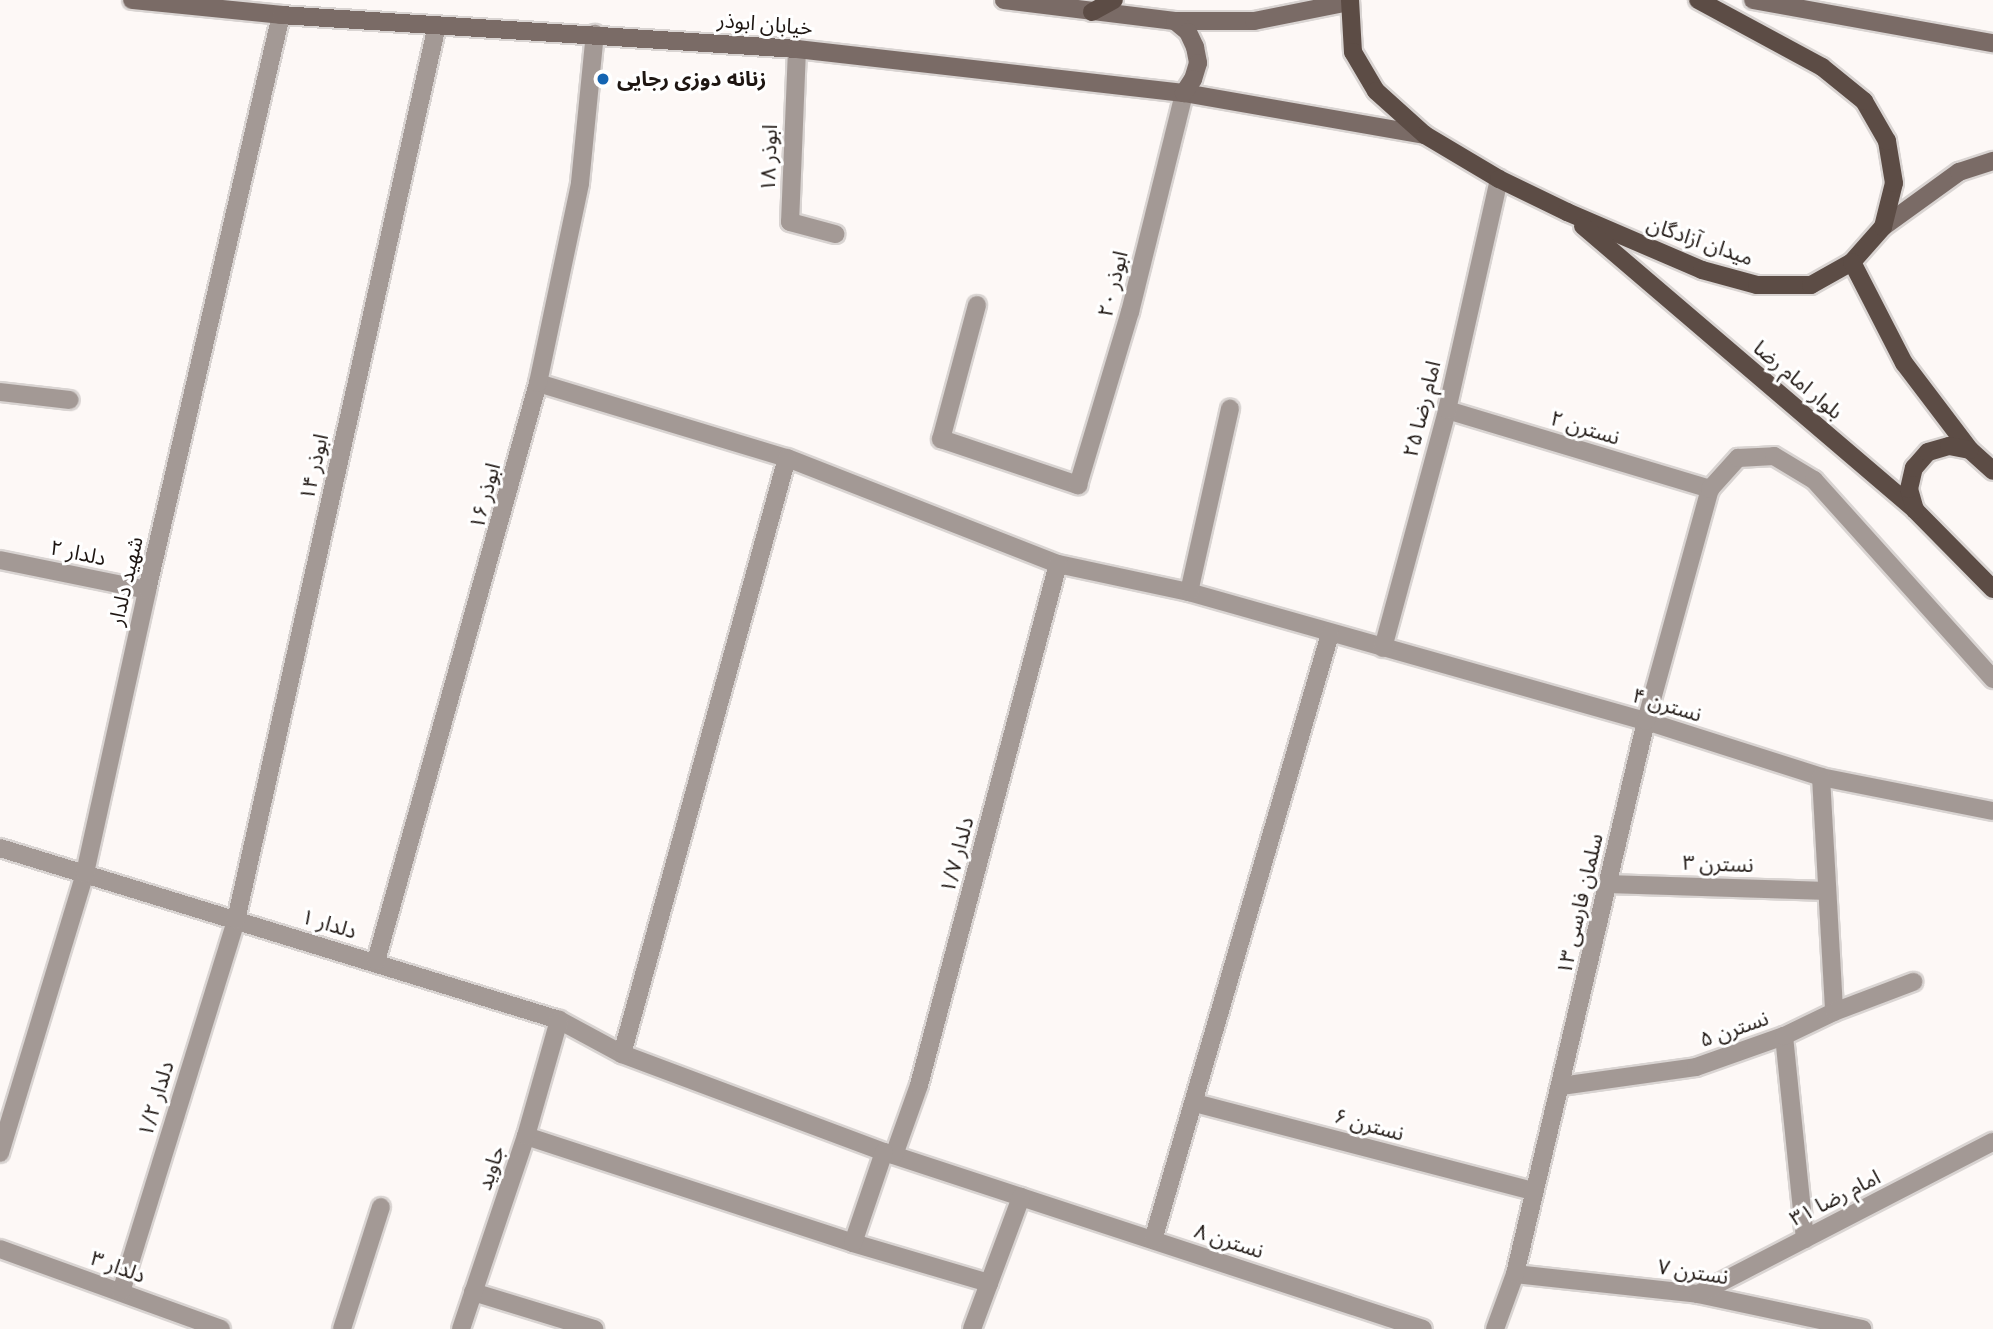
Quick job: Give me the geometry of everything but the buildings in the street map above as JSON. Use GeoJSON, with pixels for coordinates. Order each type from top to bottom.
{"type":"FeatureCollection","features":[{"type":"Feature","properties":{"kind":"main road","name":"خیابان ابوذر"},"geometry":{"type":"LineString","coordinates":[[132,0],[281,15],[797,49],[1184,93],[1425,135]]}},
{"type":"Feature","properties":{"kind":"main road"},"geometry":{"type":"LineString","coordinates":[[1004,0],[1175,21],[1254,21],[1350,1]]}},
{"type":"Feature","properties":{"kind":"main road"},"geometry":{"type":"LineString","coordinates":[[1092,12],[1115,0]]}},
{"type":"Feature","properties":{"kind":"main road","name":"میدان آزادگان"},"geometry":{"type":"LineString","coordinates":[[1350,1],[1353,52],[1376,91],[1425,135],[1499,179],[1567,212],[1702,270],[1757,285],[1811,285],[1852,262],[1883,227],[1894,183],[1887,141],[1864,101],[1822,67],[1698,0]]}},
{"type":"Feature","properties":{"kind":"main road"},"geometry":{"type":"LineString","coordinates":[[1753,0],[1993,43]]}},
{"type":"Feature","properties":{"kind":"main road"},"geometry":{"type":"LineString","coordinates":[[1175,21],[1188,32],[1198,63],[1193,79],[1184,93]]}},
{"type":"Feature","properties":{"kind":"main road"},"geometry":{"type":"LineString","coordinates":[[1883,227],[1959,172],[1993,161]]}},
{"type":"Feature","properties":{"kind":"main road","name":"بلوار امام رضا"},"geometry":{"type":"LineString","coordinates":[[1567,212],[1915,510],[1993,589]]}},
{"type":"Feature","properties":{"kind":"main road"},"geometry":{"type":"LineString","coordinates":[[1852,262],[1904,363],[1970,450],[1993,471]]}},
{"type":"Feature","properties":{"kind":"main road"},"geometry":{"type":"LineString","coordinates":[[1915,510],[1909,489],[1914,468],[1928,452],[1949,446],[1970,450]]}},
{"type":"Feature","properties":{"kind":"street","name":"شهید دلدار"},"geometry":{"type":"LineString","coordinates":[[0,1153],[85,873],[147,590],[281,15]]}},
{"type":"Feature","properties":{"kind":"street","name":"ابوذر ۱۴"},"geometry":{"type":"LineString","coordinates":[[236,920],[437,25]]}},
{"type":"Feature","properties":{"kind":"street","name":"ابوذر ۱۶"},"geometry":{"type":"LineString","coordinates":[[376,961],[538,383],[580,183],[595,34]]}},
{"type":"Feature","properties":{"kind":"street","name":"ابوذر ۱۸"},"geometry":{"type":"LineString","coordinates":[[797,49],[790,222],[835,234]]}},
{"type":"Feature","properties":{"kind":"street","name":"ابوذر ۲۰"},"geometry":{"type":"LineString","coordinates":[[977,305],[941,439],[1078,485],[1130,312],[1184,93]]}},
{"type":"Feature","properties":{"kind":"street","name":"امام رضا ۲۵"},"geometry":{"type":"LineString","coordinates":[[1383,648],[1447,410],[1499,179]]}},
{"type":"Feature","properties":{"kind":"street","name":"نسترن ۴"},"geometry":{"type":"LineString","coordinates":[[538,383],[788,458],[1058,564],[1189,592],[1330,634],[1646,721],[1821,777],[1993,811]]}},
{"type":"Feature","properties":{"kind":"street"},"geometry":{"type":"LineString","coordinates":[[0,392],[70,400]]}},
{"type":"Feature","properties":{"kind":"street"},"geometry":{"type":"LineString","coordinates":[[1189,592],[1230,409]]}},
{"type":"Feature","properties":{"kind":"street","name":"نسترن ۲"},"geometry":{"type":"LineString","coordinates":[[1447,410],[1710,489]]}},
{"type":"Feature","properties":{"kind":"street"},"geometry":{"type":"LineString","coordinates":[[1710,489],[1738,458],[1774,456],[1814,480],[1993,679]]}},
{"type":"Feature","properties":{"kind":"street"},"geometry":{"type":"LineString","coordinates":[[622,1054],[788,458]]}},
{"type":"Feature","properties":{"kind":"street","name":"۱۳ سلمان فارسی"},"geometry":{"type":"LineString","coordinates":[[1496,1329],[1515,1274],[1532,1191],[1562,1086],[1646,721],[1710,489]]}},
{"type":"Feature","properties":{"kind":"street","name":"دلدار ۲"},"geometry":{"type":"LineString","coordinates":[[0,559],[147,590]]}},
{"type":"Feature","properties":{"kind":"street","name":"دلدار ۱/۷"},"geometry":{"type":"LineString","coordinates":[[853,1243],[919,1085],[1058,564]]}},
{"type":"Feature","properties":{"kind":"street"},"geometry":{"type":"LineString","coordinates":[[1153,1240],[1330,634]]}},
{"type":"Feature","properties":{"kind":"street"},"geometry":{"type":"LineString","coordinates":[[1821,777],[1834,1012]]}},
{"type":"Feature","properties":{"kind":"street","name":"دلدار ۱"},"geometry":{"type":"LineString","coordinates":[[0,848],[376,961],[559,1020],[622,1054],[889,1153]]}},
{"type":"Feature","properties":{"kind":"street","name":"۳ نسترن"},"geometry":{"type":"LineString","coordinates":[[1608,884],[1827,891]]}},
{"type":"Feature","properties":{"kind":"street","name":"دلدار ۱/۲"},"geometry":{"type":"LineString","coordinates":[[121,1292],[236,920]]}},
{"type":"Feature","properties":{"kind":"street","name":"نسترن ۵"},"geometry":{"type":"LineString","coordinates":[[1562,1086],[1696,1067],[1783,1037],[1834,1012],[1913,982]]}},
{"type":"Feature","properties":{"kind":"street","name":"جاوید"},"geometry":{"type":"LineString","coordinates":[[461,1329],[526,1136],[559,1020]]}},
{"type":"Feature","properties":{"kind":"street"},"geometry":{"type":"LineString","coordinates":[[1783,1037],[1805,1239]]}},
{"type":"Feature","properties":{"kind":"street","name":"نسترن ۶"},"geometry":{"type":"LineString","coordinates":[[1195,1103],[1532,1191]]}},
{"type":"Feature","properties":{"kind":"street"},"geometry":{"type":"LineString","coordinates":[[526,1136],[853,1243],[989,1283]]}},
{"type":"Feature","properties":{"kind":"street","name":"امام رضا ۳۱"},"geometry":{"type":"LineString","coordinates":[[1698,1294],[1993,1142]]}},
{"type":"Feature","properties":{"kind":"street","name":"نسترن ۸"},"geometry":{"type":"LineString","coordinates":[[889,1153],[1423,1329]]}},
{"type":"Feature","properties":{"kind":"street"},"geometry":{"type":"LineString","coordinates":[[972,1329],[1021,1197]]}},
{"type":"Feature","properties":{"kind":"street"},"geometry":{"type":"LineString","coordinates":[[342,1329],[381,1207]]}},
{"type":"Feature","properties":{"kind":"street","name":"دلدار ۳"},"geometry":{"type":"LineString","coordinates":[[0,1248],[221,1329]]}},
{"type":"Feature","properties":{"kind":"street","name":"نسترن ۷"},"geometry":{"type":"LineString","coordinates":[[1515,1274],[1698,1294],[1862,1329]]}},
{"type":"Feature","properties":{"kind":"street"},"geometry":{"type":"LineString","coordinates":[[473,1292],[594,1329]]}},
{"type":"Feature","properties":{"kind":"place","name":"زنانه دوزی رجایی"},"geometry":{"type":"Point","coordinates":[603,79]}}]}
